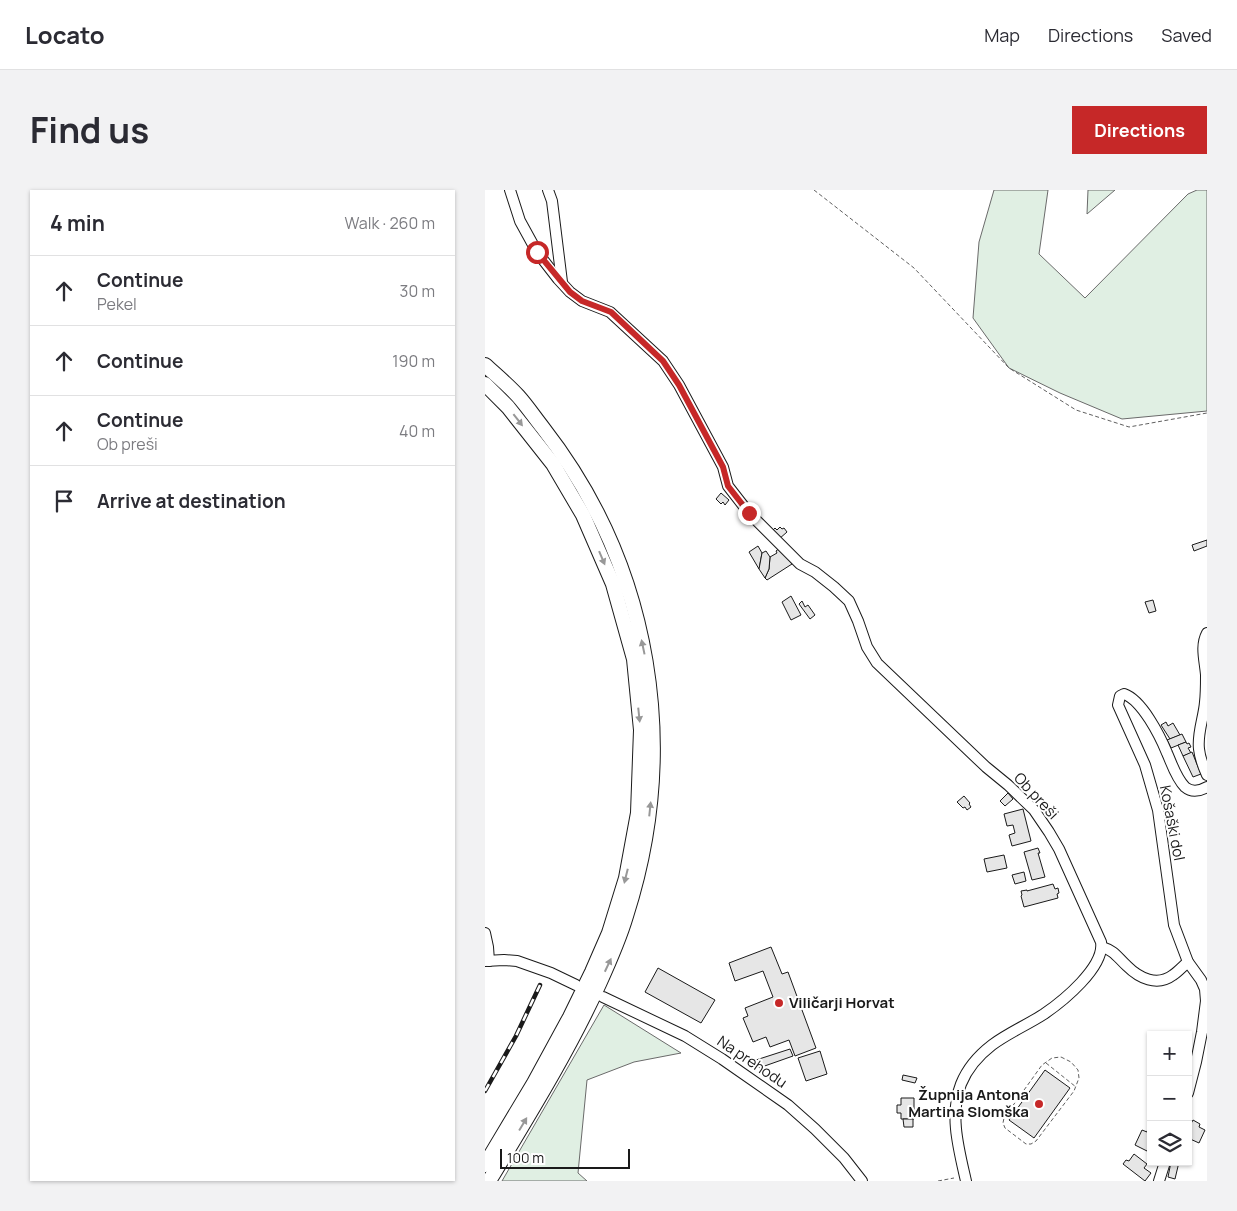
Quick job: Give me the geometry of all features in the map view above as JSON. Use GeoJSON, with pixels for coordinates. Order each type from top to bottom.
{"type":"FeatureCollection","features":[{"type":"Feature","properties":{"kind":"highway"},"geometry":{"type":"LineString","coordinates":[[485,365],[518,396],[556,445],[595,509],[625,580],[639,630],[648,672],[653,724],[653,772],[649,816],[641,865],[613,954],[583,1019],[545,1088],[489,1181]]}},
{"type":"Feature","properties":{"kind":"highway"},"geometry":{"type":"LineString","coordinates":[[485,384],[508,406],[553,464],[583,516],[613,584],[634,659],[641,730],[638,813],[626,878],[609,933],[592,972],[534,1083],[485,1165]]}},
{"type":"Feature","properties":{"kind":"street","name":"Ob preši"},"geometry":{"type":"LineString","coordinates":[[510,190],[520,221],[537,252],[570,292],[582,301],[611,312],[663,361],[679,385],[723,467],[728,486],[749,513],[800,564],[815,572],[849,600],[867,647],[877,663],[1034,810],[1059,849],[1102,947]]}},
{"type":"Feature","properties":{"kind":"street"},"geometry":{"type":"LineString","coordinates":[[548,190],[552,201],[562,283]]}},
{"type":"Feature","properties":{"kind":"street"},"geometry":{"type":"LineString","coordinates":[[1207,633],[1203,647],[1206,677],[1205,702],[1199,747],[1201,762],[1207,775]]}},
{"type":"Feature","properties":{"kind":"street","name":"Košaški dol"},"geometry":{"type":"LineString","coordinates":[[1192,1078],[1206,1001],[1205,988],[1188,962],[1174,925],[1158,810],[1145,765],[1119,705],[1120,696],[1124,694],[1131,696],[1140,706],[1164,746],[1177,778],[1187,789],[1196,791],[1207,787]]}},
{"type":"Feature","properties":{"kind":"street"},"geometry":{"type":"LineString","coordinates":[[485,933],[488,947],[487,961],[517,961],[551,973],[576,985]]}},
{"type":"Feature","properties":{"kind":"street"},"geometry":{"type":"LineString","coordinates":[[965,1179],[955,1128],[956,1104],[961,1084],[968,1070],[978,1057],[1018,1028],[1044,1014],[1075,989],[1088,975],[1097,961],[1102,947],[1110,950],[1134,973],[1152,981],[1172,976],[1188,962]]}},
{"type":"Feature","properties":{"kind":"street","name":"Na prehodu"},"geometry":{"type":"LineString","coordinates":[[603,998],[685,1036],[749,1077],[788,1105],[815,1129],[863,1181]]}},
{"type":"Feature","properties":{"kind":"street"},"geometry":{"type":"LineString","coordinates":[[1159,1181],[1164,1166]]}},
{"type":"Feature","properties":{"kind":"path"},"geometry":{"type":"LineString","coordinates":[[814,190],[914,268],[1009,368],[1076,410],[1129,427],[1207,413]]}},
{"type":"Feature","properties":{"kind":"path"},"geometry":{"type":"LineString","coordinates":[[1061,1056],[1071,1062],[1078,1070],[1079,1078],[1074,1091],[1036,1141],[1026,1144],[1005,1128],[1004,1118],[1042,1064],[1046,1062],[1061,1056]]}},
{"type":"Feature","properties":{"kind":"path"},"geometry":{"type":"LineString","coordinates":[[1046,1062],[1076,1087]]}},
{"type":"Feature","properties":{"kind":"path"},"geometry":{"type":"LineString","coordinates":[[938,1181],[965,1179]]}},
{"type":"Feature","properties":{"kind":"green space"},"geometry":{"type":"Polygon","coordinates":[[[994,190],[1048,190],[1039,254],[1085,298],[1188,194],[1197,190],[1207,190],[1207,411],[1122,419],[1060,393],[1009,368],[973,318],[979,242],[994,190]]]}},
{"type":"Feature","properties":{"kind":"green space"},"geometry":{"type":"Polygon","coordinates":[[[1088,190],[1115,190],[1087,214],[1088,190]]]}},
{"type":"Feature","properties":{"kind":"green space"},"geometry":{"type":"Polygon","coordinates":[[[604,1005],[681,1053],[634,1062],[587,1080],[578,1173],[587,1181],[502,1181],[604,1005]]]}},
{"type":"Feature","properties":{"kind":"building"},"geometry":{"type":"Polygon","coordinates":[[[721,493],[729,500],[725,505],[716,499],[721,493]]]}},
{"type":"Feature","properties":{"kind":"building"},"geometry":{"type":"Polygon","coordinates":[[[780,527],[784,528],[787,532],[779,539],[772,531],[780,527]]]}},
{"type":"Feature","properties":{"kind":"building"},"geometry":{"type":"Polygon","coordinates":[[[1207,540],[1207,546],[1194,551],[1192,545],[1207,540]]]}},
{"type":"Feature","properties":{"kind":"building"},"geometry":{"type":"Polygon","coordinates":[[[758,546],[762,553],[759,569],[749,552],[758,546]]]}},
{"type":"Feature","properties":{"kind":"building"},"geometry":{"type":"Polygon","coordinates":[[[781,547],[792,564],[767,580],[765,578],[769,569],[770,557],[777,553],[776,551],[781,547]]]}},
{"type":"Feature","properties":{"kind":"building"},"geometry":{"type":"Polygon","coordinates":[[[766,551],[770,557],[769,569],[765,578],[759,569],[762,553],[766,551]]]}},
{"type":"Feature","properties":{"kind":"building"},"geometry":{"type":"Polygon","coordinates":[[[791,596],[801,615],[791,620],[782,602],[791,596]]]}},
{"type":"Feature","properties":{"kind":"building"},"geometry":{"type":"Polygon","coordinates":[[[1153,600],[1156,611],[1149,613],[1145,602],[1153,600]]]}},
{"type":"Feature","properties":{"kind":"building"},"geometry":{"type":"Polygon","coordinates":[[[802,601],[805,607],[808,605],[815,615],[810,619],[799,604],[802,601]]]}},
{"type":"Feature","properties":{"kind":"building"},"geometry":{"type":"Polygon","coordinates":[[[1166,722],[1168,726],[1173,723],[1180,735],[1170,739],[1161,725],[1166,722]]]}},
{"type":"Feature","properties":{"kind":"building"},"geometry":{"type":"Polygon","coordinates":[[[1182,734],[1186,742],[1171,748],[1167,740],[1182,734]]]}},
{"type":"Feature","properties":{"kind":"building"},"geometry":{"type":"Polygon","coordinates":[[[1186,742],[1191,747],[1188,748],[1191,753],[1183,756],[1178,745],[1186,742]]]}},
{"type":"Feature","properties":{"kind":"building"},"geometry":{"type":"Polygon","coordinates":[[[1192,752],[1201,774],[1193,777],[1183,756],[1192,752]]]}},
{"type":"Feature","properties":{"kind":"building"},"geometry":{"type":"Polygon","coordinates":[[[1008,793],[1013,799],[1005,806],[1000,801],[1008,793]]]}},
{"type":"Feature","properties":{"kind":"building"},"geometry":{"type":"Polygon","coordinates":[[[964,796],[971,807],[967,810],[957,802],[964,796]]]}},
{"type":"Feature","properties":{"kind":"building"},"geometry":{"type":"Polygon","coordinates":[[[1023,809],[1031,841],[1012,846],[1009,835],[1015,833],[1013,825],[1007,826],[1004,814],[1023,809]]]}},
{"type":"Feature","properties":{"kind":"building"},"geometry":{"type":"Polygon","coordinates":[[[1038,848],[1045,877],[1032,880],[1024,852],[1038,848]]]}},
{"type":"Feature","properties":{"kind":"building"},"geometry":{"type":"Polygon","coordinates":[[[1004,855],[1007,868],[987,872],[984,859],[1004,855]]]}},
{"type":"Feature","properties":{"kind":"building"},"geometry":{"type":"Polygon","coordinates":[[[1024,872],[1026,881],[1015,884],[1012,875],[1024,872]]]}},
{"type":"Feature","properties":{"kind":"building"},"geometry":{"type":"Polygon","coordinates":[[[1053,884],[1055,889],[1058,888],[1058,898],[1024,907],[1021,891],[1053,884]]]}},
{"type":"Feature","properties":{"kind":"building","name":"Viličarji Horvat"},"geometry":{"type":"Polygon","coordinates":[[[771,947],[782,974],[788,972],[816,1048],[795,1056],[789,1040],[770,1047],[766,1037],[753,1042],[743,1018],[748,1016],[745,1008],[773,997],[763,971],[735,981],[729,963],[771,947]]]}},
{"type":"Feature","properties":{"kind":"building"},"geometry":{"type":"Polygon","coordinates":[[[658,968],[715,1000],[701,1023],[645,992],[658,968]]]}},
{"type":"Feature","properties":{"kind":"building"},"geometry":{"type":"Polygon","coordinates":[[[790,1049],[793,1056],[759,1068],[756,1060],[790,1049]]]}},
{"type":"Feature","properties":{"kind":"building"},"geometry":{"type":"Polygon","coordinates":[[[820,1051],[827,1074],[806,1081],[798,1058],[820,1051]]]}},
{"type":"Feature","properties":{"kind":"building","name":"Župnija Antona Martina Slomška"},"geometry":{"type":"Polygon","coordinates":[[[1045,1070],[1070,1088],[1034,1138],[1009,1120],[1045,1070]]]}},
{"type":"Feature","properties":{"kind":"building"},"geometry":{"type":"Polygon","coordinates":[[[903,1075],[917,1078],[915,1083],[902,1080],[903,1075]]]}},
{"type":"Feature","properties":{"kind":"building"},"geometry":{"type":"Polygon","coordinates":[[[901,1098],[914,1098],[914,1119],[901,1119],[901,1113],[897,1113],[897,1105],[901,1105],[901,1098]]]}},
{"type":"Feature","properties":{"kind":"building"},"geometry":{"type":"Polygon","coordinates":[[[903,1119],[913,1119],[913,1127],[904,1127],[903,1119]]]}},
{"type":"Feature","properties":{"kind":"building"},"geometry":{"type":"Polygon","coordinates":[[[1193,1120],[1200,1124],[1199,1127],[1205,1130],[1199,1143],[1192,1140],[1193,1120]]]}},
{"type":"Feature","properties":{"kind":"building"},"geometry":{"type":"Polygon","coordinates":[[[1142,1130],[1147,1132],[1147,1151],[1135,1145],[1142,1130]]]}},
{"type":"Feature","properties":{"kind":"building"},"geometry":{"type":"Polygon","coordinates":[[[1134,1154],[1147,1164],[1144,1168],[1151,1173],[1145,1181],[1123,1164],[1126,1160],[1129,1161],[1134,1154]]]}},
{"type":"Feature","properties":{"kind":"building"},"geometry":{"type":"Polygon","coordinates":[[[1170,1166],[1178,1166],[1175,1179],[1168,1177],[1170,1166]]]}},
{"type":"Feature","properties":{"kind":"railway"},"geometry":{"type":"LineString","coordinates":[[485,1091],[516,1036],[540,985]]}},
{"type":"Feature","properties":{"kind":"place","name":"Viličarji Horvat"},"geometry":{"type":"Point","coordinates":[779,1003]}},
{"type":"Feature","properties":{"kind":"place","name":"Župnija Antona Martina Slomška"},"geometry":{"type":"Point","coordinates":[1039,1104]}},
{"type":"Feature","properties":{"kind":"route"},"geometry":{"type":"LineString","coordinates":[[537,252],[570,292],[582,301],[611,312],[663,361],[679,385],[723,467],[728,486],[749,513]]}}]}
